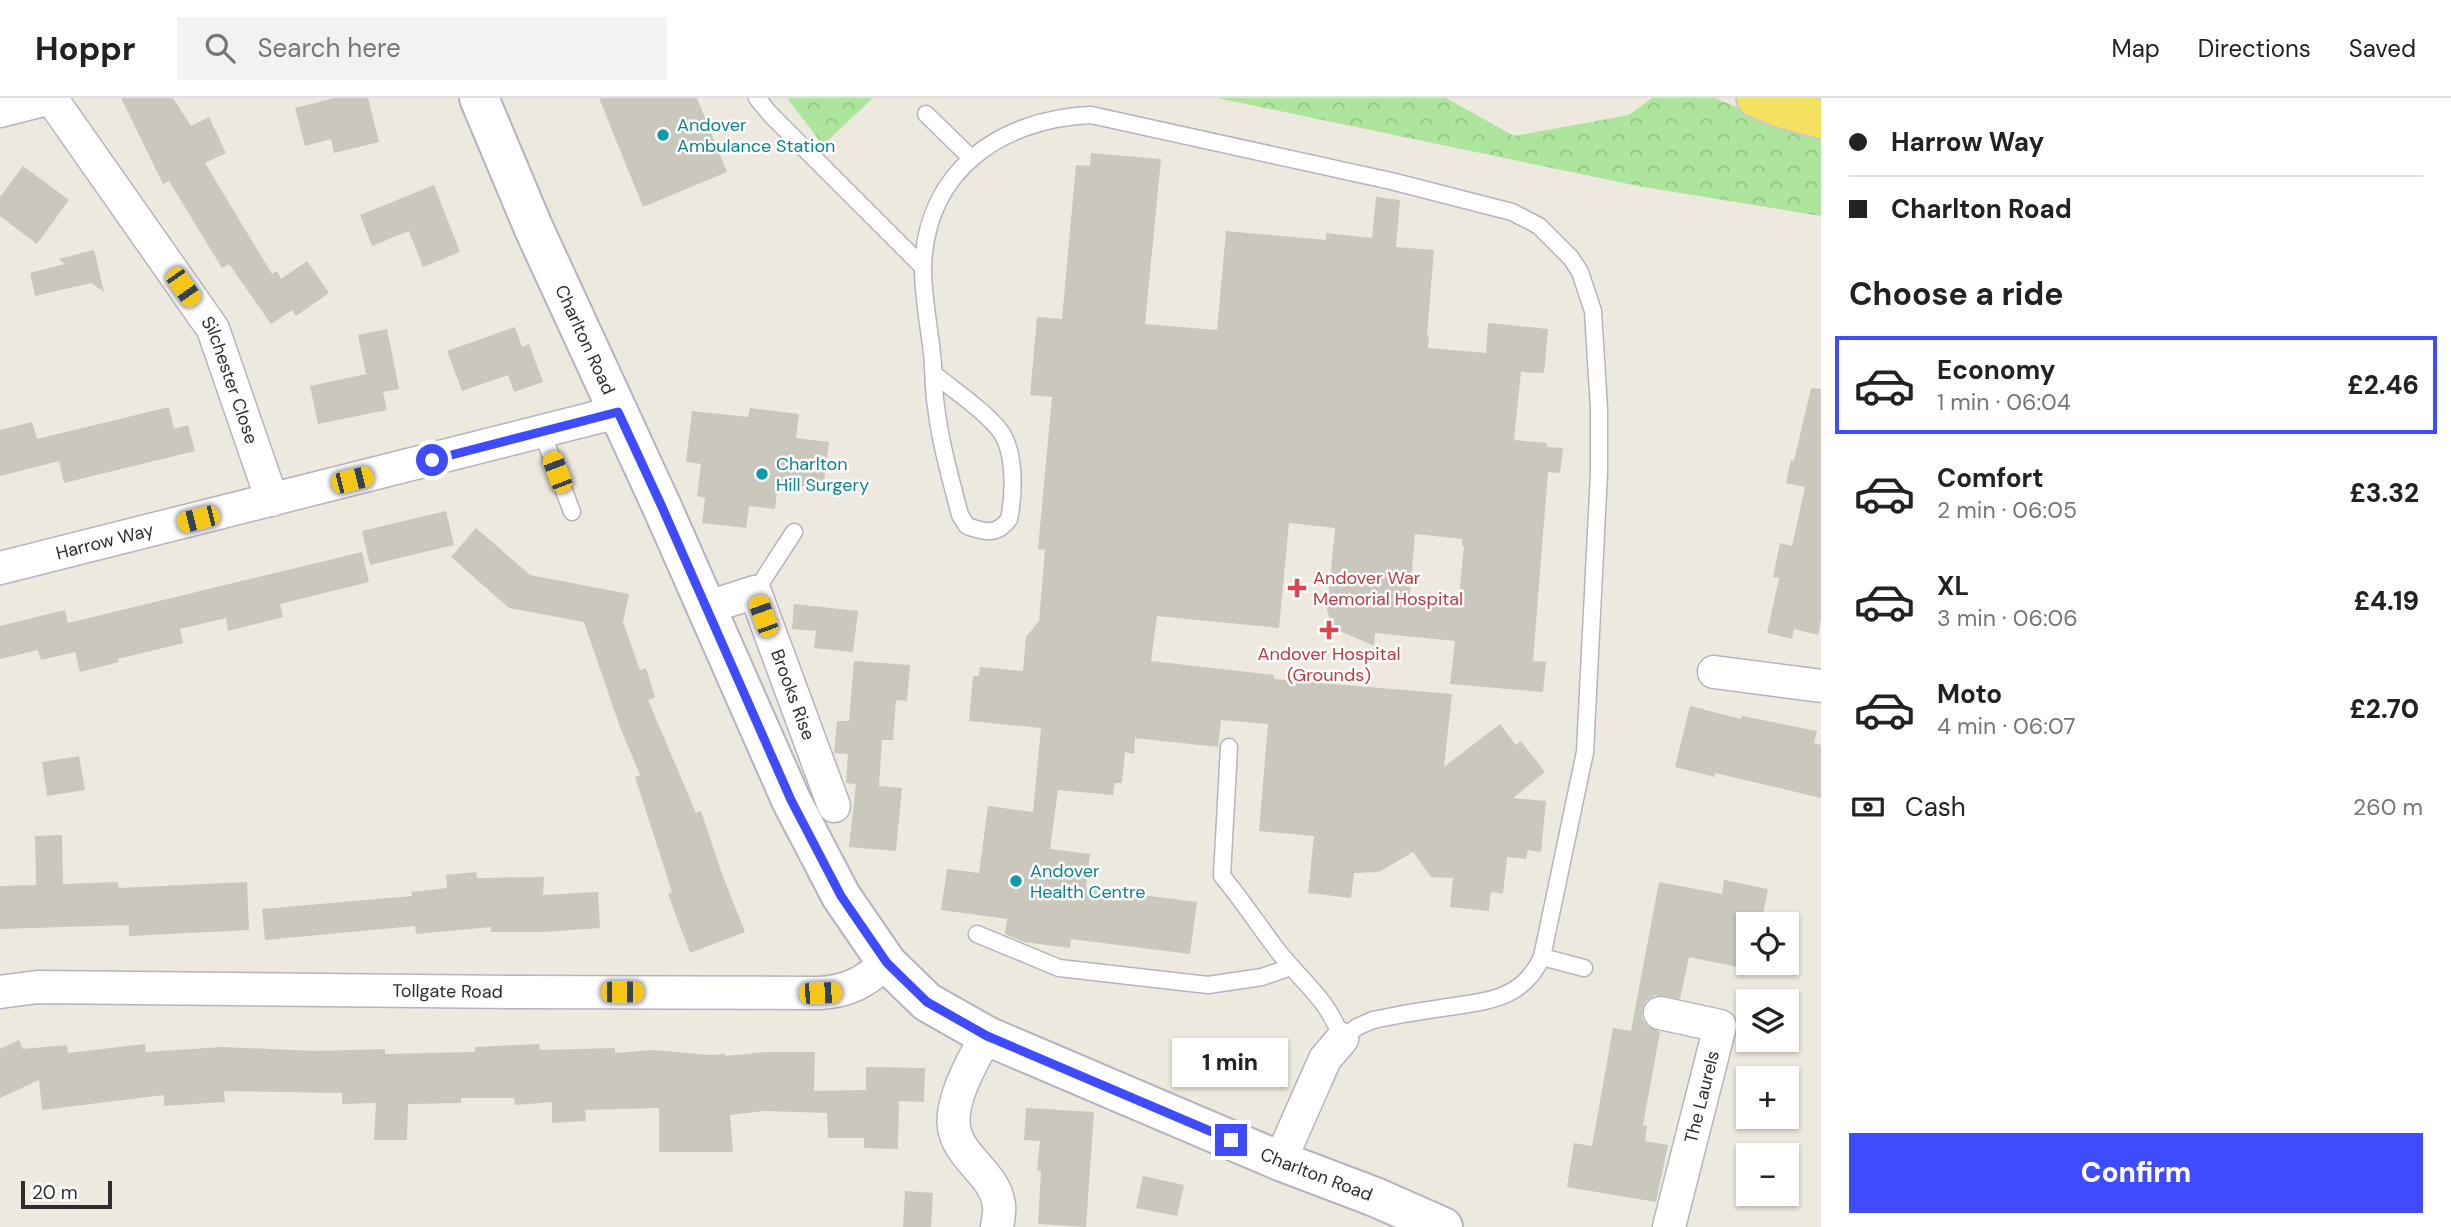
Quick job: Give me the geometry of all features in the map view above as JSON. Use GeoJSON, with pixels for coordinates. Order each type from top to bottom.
{"type":"FeatureCollection","features":[{"type":"Feature","properties":{"kind":"main road"},"geometry":{"type":"LineString","coordinates":[[1756,98],[1783,109],[1821,119]]}},
{"type":"Feature","properties":{"kind":"main road"},"geometry":{"type":"LineString","coordinates":[[1784,98],[1821,112]]}},
{"type":"Feature","properties":{"kind":"street","name":"Silchester Close"},"geometry":{"type":"LineString","coordinates":[[0,111],[51,98],[213,329],[272,500]]}},
{"type":"Feature","properties":{"kind":"street","name":"Charlton Road"},"geometry":{"type":"LineString","coordinates":[[479,98],[534,229],[791,800],[841,896],[887,963],[927,1002],[987,1036],[1443,1227]]}},
{"type":"Feature","properties":{"kind":"street","name":"Harrow Way"},"geometry":{"type":"LineString","coordinates":[[0,568],[618,412]]}},
{"type":"Feature","properties":{"kind":"street"},"geometry":{"type":"LineString","coordinates":[[706,608],[755,592]]}},
{"type":"Feature","properties":{"kind":"street","name":"Brooks Rise"},"geometry":{"type":"LineString","coordinates":[[755,592],[834,806]]}},
{"type":"Feature","properties":{"kind":"street"},"geometry":{"type":"LineString","coordinates":[[1713,672],[1821,686]]}},
{"type":"Feature","properties":{"kind":"street","name":"Tollgate Road"},"geometry":{"type":"LineString","coordinates":[[0,992],[38,986],[820,993],[841,992],[887,963]]}},
{"type":"Feature","properties":{"kind":"street","name":"The Laurels"},"geometry":{"type":"LineString","coordinates":[[1660,1013],[1720,1026],[1669,1227]]}},
{"type":"Feature","properties":{"kind":"street"},"geometry":{"type":"LineString","coordinates":[[987,1036],[959,1094],[954,1109],[954,1127],[958,1141],[988,1178],[996,1193],[999,1206],[997,1227]]}},
{"type":"Feature","properties":{"kind":"street"},"geometry":{"type":"LineString","coordinates":[[1280,1161],[1325,1059],[1342,1039]]}},
{"type":"Feature","properties":{"kind":"lane"},"geometry":{"type":"LineString","coordinates":[[757,98],[923,267]]}},
{"type":"Feature","properties":{"kind":"lane"},"geometry":{"type":"LineString","coordinates":[[926,114],[971,158]]}},
{"type":"Feature","properties":{"kind":"lane"},"geometry":{"type":"LineString","coordinates":[[934,374],[988,419],[1004,437],[1010,461],[1012,491],[1009,519],[999,529],[990,533],[967,526],[960,515],[936,407],[923,267],[928,234],[948,185],[971,158],[989,144],[1035,122],[1062,116],[1091,115],[1377,178],[1512,212],[1539,226],[1571,258],[1580,272],[1593,310],[1598,358],[1600,473],[1585,752],[1542,957],[1535,974],[1527,982],[1496,999],[1373,1020],[1357,1027],[1342,1039],[1334,1017],[1325,1003],[1291,967],[1222,876],[1229,747]]}},
{"type":"Feature","properties":{"kind":"lane"},"geometry":{"type":"LineString","coordinates":[[542,432],[572,512]]}},
{"type":"Feature","properties":{"kind":"lane"},"geometry":{"type":"LineString","coordinates":[[755,592],[794,532]]}},
{"type":"Feature","properties":{"kind":"lane"},"geometry":{"type":"LineString","coordinates":[[977,934],[1059,968],[1208,985],[1262,978],[1291,967]]}},
{"type":"Feature","properties":{"kind":"lane"},"geometry":{"type":"LineString","coordinates":[[1542,957],[1584,968]]}},
{"type":"Feature","properties":{"kind":"green space"},"geometry":{"type":"Polygon","coordinates":[[[787,98],[873,98],[823,145],[787,98]]]}},
{"type":"Feature","properties":{"kind":"green space"},"geometry":{"type":"Polygon","coordinates":[[[1217,98],[1446,98],[1514,136],[1629,115],[1652,98],[1715,98],[1794,132],[1821,138],[1821,216],[1643,187],[1217,98]]]}},
{"type":"Feature","properties":{"kind":"building"},"geometry":{"type":"Polygon","coordinates":[[[121,98],[173,98],[191,126],[209,117],[226,153],[205,163],[272,274],[277,271],[281,279],[307,261],[329,293],[296,316],[292,310],[271,324],[229,264],[222,268],[169,181],[163,184],[121,98]]]}},
{"type":"Feature","properties":{"kind":"building"},"geometry":{"type":"Polygon","coordinates":[[[334,98],[368,98],[379,142],[334,153],[331,139],[305,146],[295,108],[334,98]]]}},
{"type":"Feature","properties":{"kind":"building","name":"Andover Ambulance Station"},"geometry":{"type":"Polygon","coordinates":[[[599,98],[697,98],[727,172],[643,207],[599,98]]]}},
{"type":"Feature","properties":{"kind":"building","name":"Andover War Memorial Hospital"},"geometry":{"type":"Polygon","coordinates":[[[1091,153],[1161,159],[1145,324],[1217,330],[1226,231],[1326,240],[1326,233],[1372,238],[1376,197],[1400,200],[1396,247],[1434,250],[1428,348],[1486,353],[1488,323],[1548,329],[1544,373],[1521,372],[1514,440],[1547,443],[1547,447],[1563,448],[1560,473],[1548,472],[1533,661],[1546,662],[1543,692],[1450,684],[1455,641],[1375,633],[1374,646],[1333,628],[1327,610],[1335,528],[1289,523],[1279,628],[1157,616],[1151,661],[1274,675],[1274,679],[1452,694],[1444,767],[1500,724],[1516,745],[1521,741],[1545,772],[1513,798],[1546,801],[1541,852],[1528,850],[1526,859],[1507,857],[1503,894],[1491,892],[1489,911],[1450,907],[1453,878],[1431,877],[1413,852],[1379,872],[1354,873],[1351,898],[1308,893],[1314,836],[1259,831],[1268,724],[1221,720],[1218,747],[1135,738],[1134,754],[1125,752],[1122,783],[1115,783],[1113,795],[1058,790],[1050,849],[1090,854],[1086,888],[1197,902],[1190,954],[1071,939],[1070,948],[1024,942],[1005,934],[1007,919],[941,910],[947,869],[979,873],[988,806],[1033,812],[1041,728],[969,721],[973,676],[979,676],[980,667],[1023,671],[1026,637],[1039,621],[1045,550],[1038,549],[1052,397],[1030,395],[1037,317],[1062,319],[1076,165],[1090,166],[1091,153]],[[1415,534],[1409,604],[1458,608],[1464,546],[1462,539],[1415,534]]]}},
{"type":"Feature","properties":{"kind":"building"},"geometry":{"type":"Polygon","coordinates":[[[23,166],[69,200],[37,244],[0,216],[0,197],[23,166]]]}},
{"type":"Feature","properties":{"kind":"building"},"geometry":{"type":"Polygon","coordinates":[[[434,185],[460,252],[423,267],[409,231],[372,246],[360,215],[434,185]]]}},
{"type":"Feature","properties":{"kind":"building"},"geometry":{"type":"Polygon","coordinates":[[[94,250],[104,292],[91,283],[35,296],[30,273],[65,264],[58,259],[94,250]]]}},
{"type":"Feature","properties":{"kind":"building"},"geometry":{"type":"Polygon","coordinates":[[[515,327],[522,347],[529,344],[543,382],[514,392],[508,375],[462,391],[447,351],[515,327]]]}},
{"type":"Feature","properties":{"kind":"building"},"geometry":{"type":"Polygon","coordinates":[[[387,329],[399,389],[383,392],[387,410],[318,424],[310,386],[366,374],[358,335],[387,329]]]}},
{"type":"Feature","properties":{"kind":"building"},"geometry":{"type":"Polygon","coordinates":[[[1811,388],[1821,389],[1821,619],[1818,635],[1794,629],[1792,639],[1767,633],[1779,578],[1773,577],[1780,543],[1792,546],[1805,487],[1786,483],[1791,460],[1794,461],[1811,388]]]}},
{"type":"Feature","properties":{"kind":"building"},"geometry":{"type":"Polygon","coordinates":[[[169,407],[174,429],[188,425],[195,451],[64,483],[59,461],[0,476],[0,430],[32,422],[37,439],[169,407]]]}},
{"type":"Feature","properties":{"kind":"building","name":"Charlton Hill Surgery"},"geometry":{"type":"Polygon","coordinates":[[[750,408],[799,414],[796,438],[829,442],[823,489],[778,483],[775,509],[749,506],[746,528],[702,523],[705,498],[697,496],[701,464],[686,462],[692,411],[748,417],[750,408]]]}},
{"type":"Feature","properties":{"kind":"building"},"geometry":{"type":"Polygon","coordinates":[[[446,511],[454,545],[370,565],[362,531],[446,511]]]}},
{"type":"Feature","properties":{"kind":"building"},"geometry":{"type":"Polygon","coordinates":[[[476,528],[530,575],[629,594],[623,622],[640,670],[646,668],[655,697],[648,700],[696,813],[701,811],[745,932],[690,953],[668,894],[672,892],[635,777],[640,775],[620,727],[584,622],[509,608],[451,557],[476,528]]]}},
{"type":"Feature","properties":{"kind":"building"},"geometry":{"type":"Polygon","coordinates":[[[362,552],[369,582],[280,604],[283,617],[228,631],[226,618],[180,629],[183,643],[118,659],[119,662],[80,672],[75,652],[41,660],[38,650],[0,659],[0,626],[65,610],[68,623],[362,552]]]}},
{"type":"Feature","properties":{"kind":"building"},"geometry":{"type":"Polygon","coordinates":[[[794,604],[858,611],[853,652],[814,648],[816,631],[792,629],[794,604]]]}},
{"type":"Feature","properties":{"kind":"building"},"geometry":{"type":"Polygon","coordinates":[[[854,661],[910,665],[907,701],[896,700],[893,740],[882,740],[879,786],[902,788],[896,851],[849,847],[856,784],[846,783],[848,754],[834,753],[837,721],[849,721],[854,661]]]}},
{"type":"Feature","properties":{"kind":"building"},"geometry":{"type":"Polygon","coordinates":[[[1690,706],[1741,719],[1742,716],[1817,731],[1814,743],[1821,745],[1821,798],[1715,773],[1715,777],[1675,767],[1690,706]]]}},
{"type":"Feature","properties":{"kind":"building"},"geometry":{"type":"Polygon","coordinates":[[[79,756],[85,790],[47,796],[42,762],[79,756]]]}},
{"type":"Feature","properties":{"kind":"building"},"geometry":{"type":"Polygon","coordinates":[[[62,835],[63,884],[118,882],[119,888],[247,882],[249,930],[129,936],[129,925],[0,929],[0,886],[36,885],[35,836],[62,835]]]}},
{"type":"Feature","properties":{"kind":"building"},"geometry":{"type":"Polygon","coordinates":[[[476,872],[477,878],[544,877],[543,895],[598,892],[600,928],[491,932],[491,927],[416,934],[415,926],[265,940],[262,909],[412,896],[411,892],[447,888],[446,875],[476,872]]]}},
{"type":"Feature","properties":{"kind":"building"},"geometry":{"type":"Polygon","coordinates":[[[1724,880],[1768,889],[1763,912],[1736,912],[1736,967],[1689,957],[1680,999],[1655,995],[1646,1001],[1642,1010],[1642,1018],[1647,1026],[1660,1032],[1643,1125],[1647,1126],[1645,1141],[1668,1145],[1656,1202],[1567,1187],[1574,1143],[1592,1146],[1613,1028],[1631,1031],[1659,882],[1722,894],[1724,880]]]}},
{"type":"Feature","properties":{"kind":"building"},"geometry":{"type":"Polygon","coordinates":[[[19,1040],[23,1049],[67,1045],[68,1053],[145,1044],[146,1052],[222,1047],[317,1051],[385,1049],[385,1054],[475,1052],[475,1047],[539,1044],[540,1050],[615,1048],[615,1053],[655,1050],[725,1056],[766,1052],[815,1052],[814,1091],[866,1090],[866,1067],[925,1068],[924,1102],[899,1101],[898,1149],[864,1148],[864,1138],[828,1138],[827,1113],[765,1111],[730,1115],[733,1152],[659,1152],[659,1108],[585,1110],[586,1121],[552,1123],[552,1102],[515,1105],[514,1098],[461,1098],[461,1103],[408,1104],[407,1140],[374,1140],[376,1103],[342,1104],[342,1093],[224,1091],[225,1102],[164,1106],[164,1095],[42,1110],[39,1080],[0,1098],[0,1049],[19,1040]]]}},
{"type":"Feature","properties":{"kind":"building"},"geometry":{"type":"Polygon","coordinates":[[[1026,1108],[1094,1112],[1086,1227],[1038,1224],[1041,1171],[1037,1170],[1040,1141],[1024,1140],[1026,1108]]]}},
{"type":"Feature","properties":{"kind":"building"},"geometry":{"type":"Polygon","coordinates":[[[1143,1176],[1184,1185],[1177,1216],[1136,1208],[1143,1176]]]}},
{"type":"Feature","properties":{"kind":"building"},"geometry":{"type":"Polygon","coordinates":[[[905,1191],[933,1193],[931,1227],[903,1227],[905,1191]]]}},
{"type":"Feature","properties":{"kind":"place","name":"Andover Ambulance Station"},"geometry":{"type":"Point","coordinates":[663,135]}},
{"type":"Feature","properties":{"kind":"place","name":"Charlton Hill Surgery"},"geometry":{"type":"Point","coordinates":[762,474]}},
{"type":"Feature","properties":{"kind":"place","name":"Andover War Memorial Hospital"},"geometry":{"type":"Point","coordinates":[1297,588]}},
{"type":"Feature","properties":{"kind":"place","name":"Andover Hospital (Grounds)"},"geometry":{"type":"Point","coordinates":[1329,630]}},
{"type":"Feature","properties":{"kind":"place","name":"Andover Health Centre"},"geometry":{"type":"Point","coordinates":[1016,881]}},
{"type":"Feature","properties":{"kind":"route"},"geometry":{"type":"LineString","coordinates":[[432,460],[618,412],[791,800],[841,896],[887,963],[927,1002],[987,1036],[1231,1140]]}}]}
